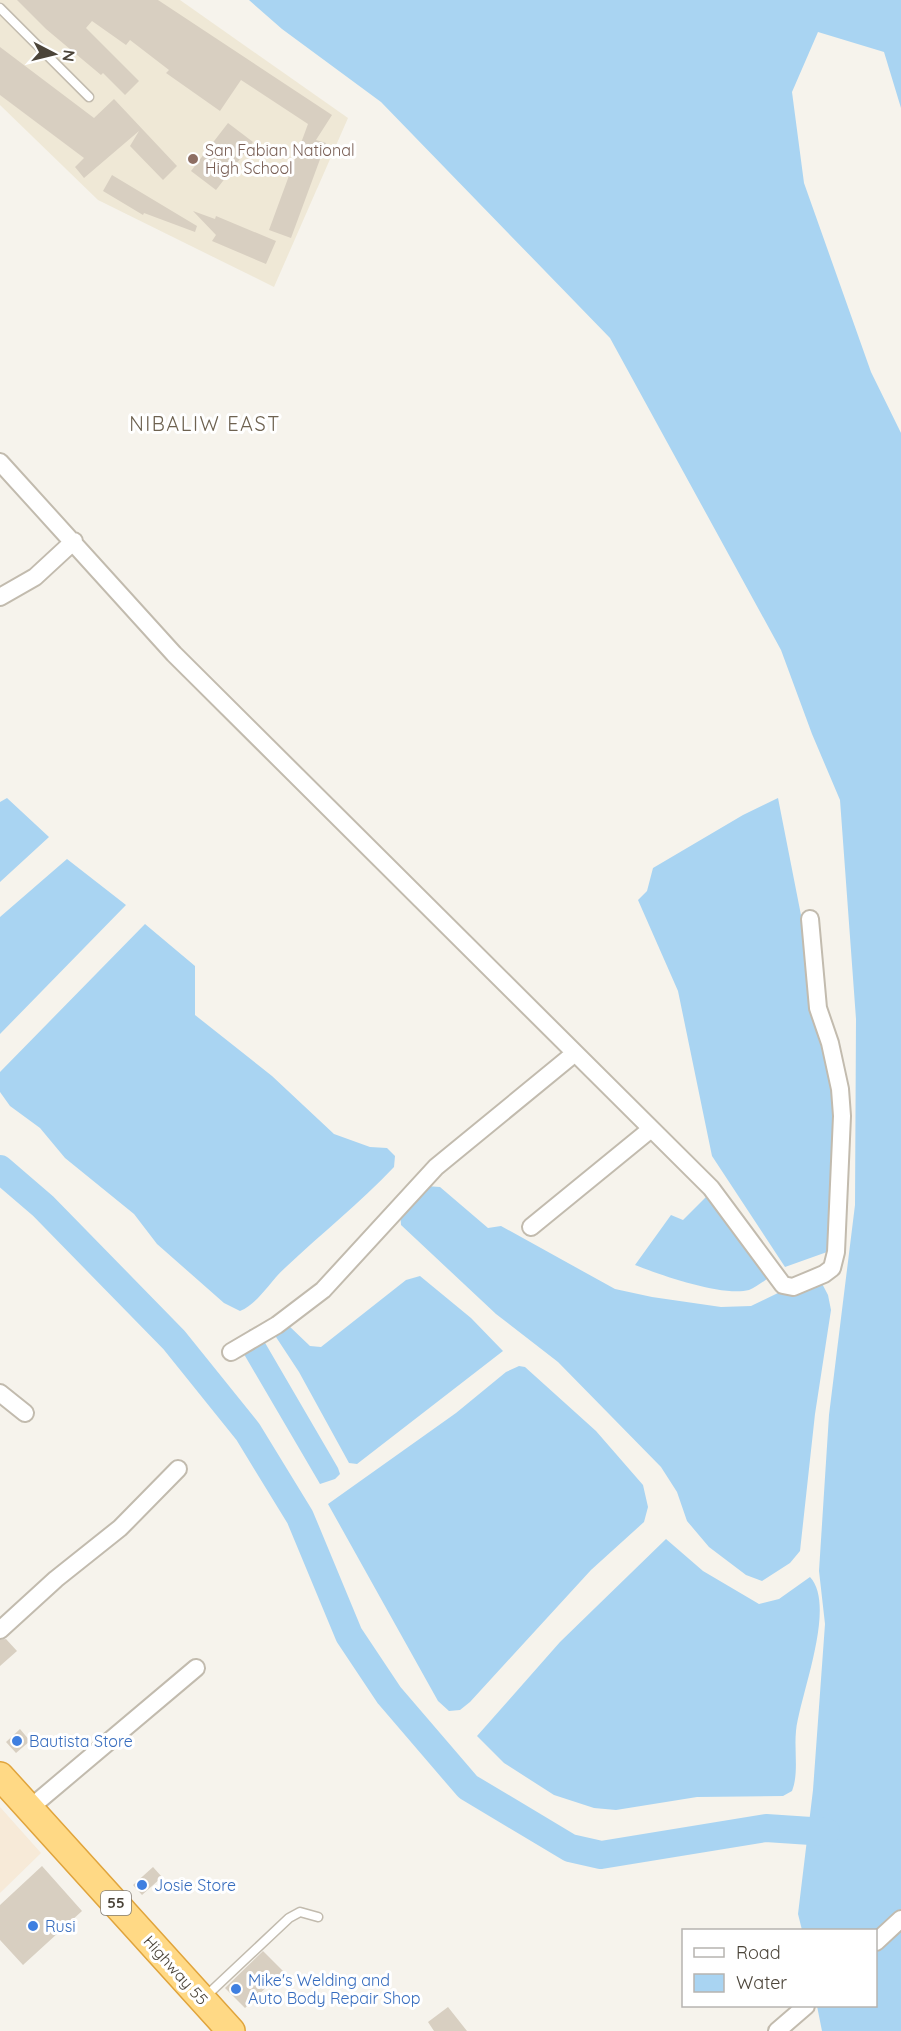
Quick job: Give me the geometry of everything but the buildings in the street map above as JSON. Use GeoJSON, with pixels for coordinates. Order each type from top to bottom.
{"type":"FeatureCollection","features":[{"type":"Feature","properties":{"kind":"highway","name":"Highway 55"},"geometry":{"type":"LineString","coordinates":[[0,1776],[231,2031]]}},
{"type":"Feature","properties":{"kind":"street"},"geometry":{"type":"LineString","coordinates":[[0,462],[174,654],[711,1188],[741,1224],[783,1285],[793,1287],[832,1268],[836,1252],[839,1197],[841,1098],[830,1043],[818,1008],[810,919]]}},
{"type":"Feature","properties":{"kind":"street"},"geometry":{"type":"LineString","coordinates":[[0,597],[35,577],[74,541]]}},
{"type":"Feature","properties":{"kind":"street"},"geometry":{"type":"LineString","coordinates":[[231,1352],[277,1325],[323,1290],[436,1167],[575,1053]]}},
{"type":"Feature","properties":{"kind":"street"},"geometry":{"type":"LineString","coordinates":[[531,1227],[651,1129]]}},
{"type":"Feature","properties":{"kind":"street"},"geometry":{"type":"LineString","coordinates":[[0,1393],[25,1413]]}},
{"type":"Feature","properties":{"kind":"street"},"geometry":{"type":"LineString","coordinates":[[0,1630],[56,1579],[120,1528],[178,1469]]}},
{"type":"Feature","properties":{"kind":"street"},"geometry":{"type":"LineString","coordinates":[[30,1808],[196,1668]]}},
{"type":"Feature","properties":{"kind":"street"},"geometry":{"type":"LineString","coordinates":[[877,1941],[901,1919]]}},
{"type":"Feature","properties":{"kind":"street"},"geometry":{"type":"LineString","coordinates":[[777,2031],[805,2007]]}},
{"type":"Feature","properties":{"kind":"lane"},"geometry":{"type":"LineString","coordinates":[[0,8],[89,97]]}},
{"type":"Feature","properties":{"kind":"lane"},"geometry":{"type":"LineString","coordinates":[[203,2000],[289,1918],[300,1912],[318,1917]]}},
{"type":"Feature","properties":{"kind":"shaded area","name":"San Fabian National High School"},"geometry":{"type":"Polygon","coordinates":[[[0,0],[180,0],[348,118],[274,287],[98,200],[0,105],[0,0]]]}},
{"type":"Feature","properties":{"kind":"shaded area"},"geometry":{"type":"Polygon","coordinates":[[[0,1807],[41,1853],[0,1893],[0,1807]]]}},
{"type":"Feature","properties":{"kind":"water"},"geometry":{"type":"Polygon","coordinates":[[[249,0],[901,0],[901,108],[884,52],[818,32],[792,92],[804,183],[871,372],[901,433],[901,2031],[822,2031],[817,2007],[877,2007],[877,1929],[802,1929],[798,1914],[813,1790],[825,1624],[819,1571],[829,1415],[855,1205],[856,1019],[840,800],[812,734],[781,650],[610,338],[381,102],[282,29],[249,0]]]}},
{"type":"Feature","properties":{"kind":"water"},"geometry":{"type":"Polygon","coordinates":[[[7,798],[49,837],[0,882],[0,802],[7,798]]]}},
{"type":"Feature","properties":{"kind":"water"},"geometry":{"type":"Polygon","coordinates":[[[778,798],[832,1073],[835,1114],[827,1252],[785,1267],[712,1156],[678,991],[638,900],[647,891],[653,868],[743,815],[778,798]]]}},
{"type":"Feature","properties":{"kind":"water"},"geometry":{"type":"Polygon","coordinates":[[[67,859],[126,905],[0,1034],[0,917],[67,859]]]}},
{"type":"Feature","properties":{"kind":"water"},"geometry":{"type":"Polygon","coordinates":[[[145,924],[195,966],[195,1015],[272,1076],[334,1134],[370,1147],[387,1148],[395,1156],[394,1167],[381,1180],[286,1267],[253,1303],[240,1311],[224,1303],[157,1244],[134,1214],[65,1158],[40,1128],[10,1106],[0,1092],[0,1072],[145,924]]]}},
{"type":"Feature","properties":{"kind":"water"},"geometry":{"type":"Polygon","coordinates":[[[426,1186],[440,1187],[488,1228],[501,1226],[615,1289],[721,1307],[751,1306],[817,1274],[828,1295],[831,1310],[815,1414],[800,1551],[790,1563],[762,1581],[746,1575],[709,1547],[687,1521],[677,1492],[661,1467],[558,1362],[496,1314],[401,1225],[400,1211],[426,1186]]]}},
{"type":"Feature","properties":{"kind":"water"},"geometry":{"type":"Polygon","coordinates":[[[711,1192],[773,1275],[749,1290],[724,1290],[692,1284],[635,1265],[671,1215],[683,1220],[711,1192]]]}},
{"type":"Feature","properties":{"kind":"water"},"geometry":{"type":"Polygon","coordinates":[[[420,1276],[471,1318],[503,1351],[357,1464],[349,1463],[299,1372],[274,1334],[287,1324],[310,1346],[321,1347],[406,1280],[420,1276]]]}},
{"type":"Feature","properties":{"kind":"water"},"geometry":{"type":"Polygon","coordinates":[[[250,1329],[257,1329],[338,1468],[340,1474],[335,1479],[320,1484],[241,1349],[244,1336],[250,1329]]]}},
{"type":"Feature","properties":{"kind":"water"},"geometry":{"type":"Polygon","coordinates":[[[519,1366],[525,1367],[596,1431],[643,1485],[648,1507],[644,1522],[591,1570],[470,1702],[460,1710],[449,1711],[438,1701],[328,1504],[456,1413],[506,1372],[519,1366]]]}},
{"type":"Feature","properties":{"kind":"water"},"geometry":{"type":"Polygon","coordinates":[[[666,1539],[703,1571],[759,1604],[779,1599],[810,1577],[817,1590],[820,1608],[818,1629],[796,1731],[794,1784],[792,1791],[783,1796],[697,1797],[616,1810],[594,1808],[554,1795],[504,1763],[477,1736],[560,1642],[666,1539]]]}},
{"type":"Feature","properties":{"kind":"waterway"},"geometry":{"type":"LineString","coordinates":[[0,1169],[43,1206],[174,1340],[248,1432],[300,1517],[349,1635],[389,1695],[468,1787],[570,1848],[601,1855],[766,1828],[826,1832]]}},
{"type":"Feature","properties":{"kind":"place","name":"San Fabian National High School"},"geometry":{"type":"Point","coordinates":[193,159]}},
{"type":"Feature","properties":{"kind":"place","name":"Bautista Store"},"geometry":{"type":"Point","coordinates":[17,1741]}},
{"type":"Feature","properties":{"kind":"place","name":"Josie Store"},"geometry":{"type":"Point","coordinates":[142,1885]}},
{"type":"Feature","properties":{"kind":"place","name":"Rusi"},"geometry":{"type":"Point","coordinates":[33,1926]}},
{"type":"Feature","properties":{"kind":"place","name":"Mike's Welding and Auto Body Repair Shop"},"geometry":{"type":"Point","coordinates":[236,1989]}},
{"type":"Feature","properties":{"kind":"district","name":"NIBALIW EAST"},"geometry":{"type":"Point","coordinates":[205,424]}}]}
